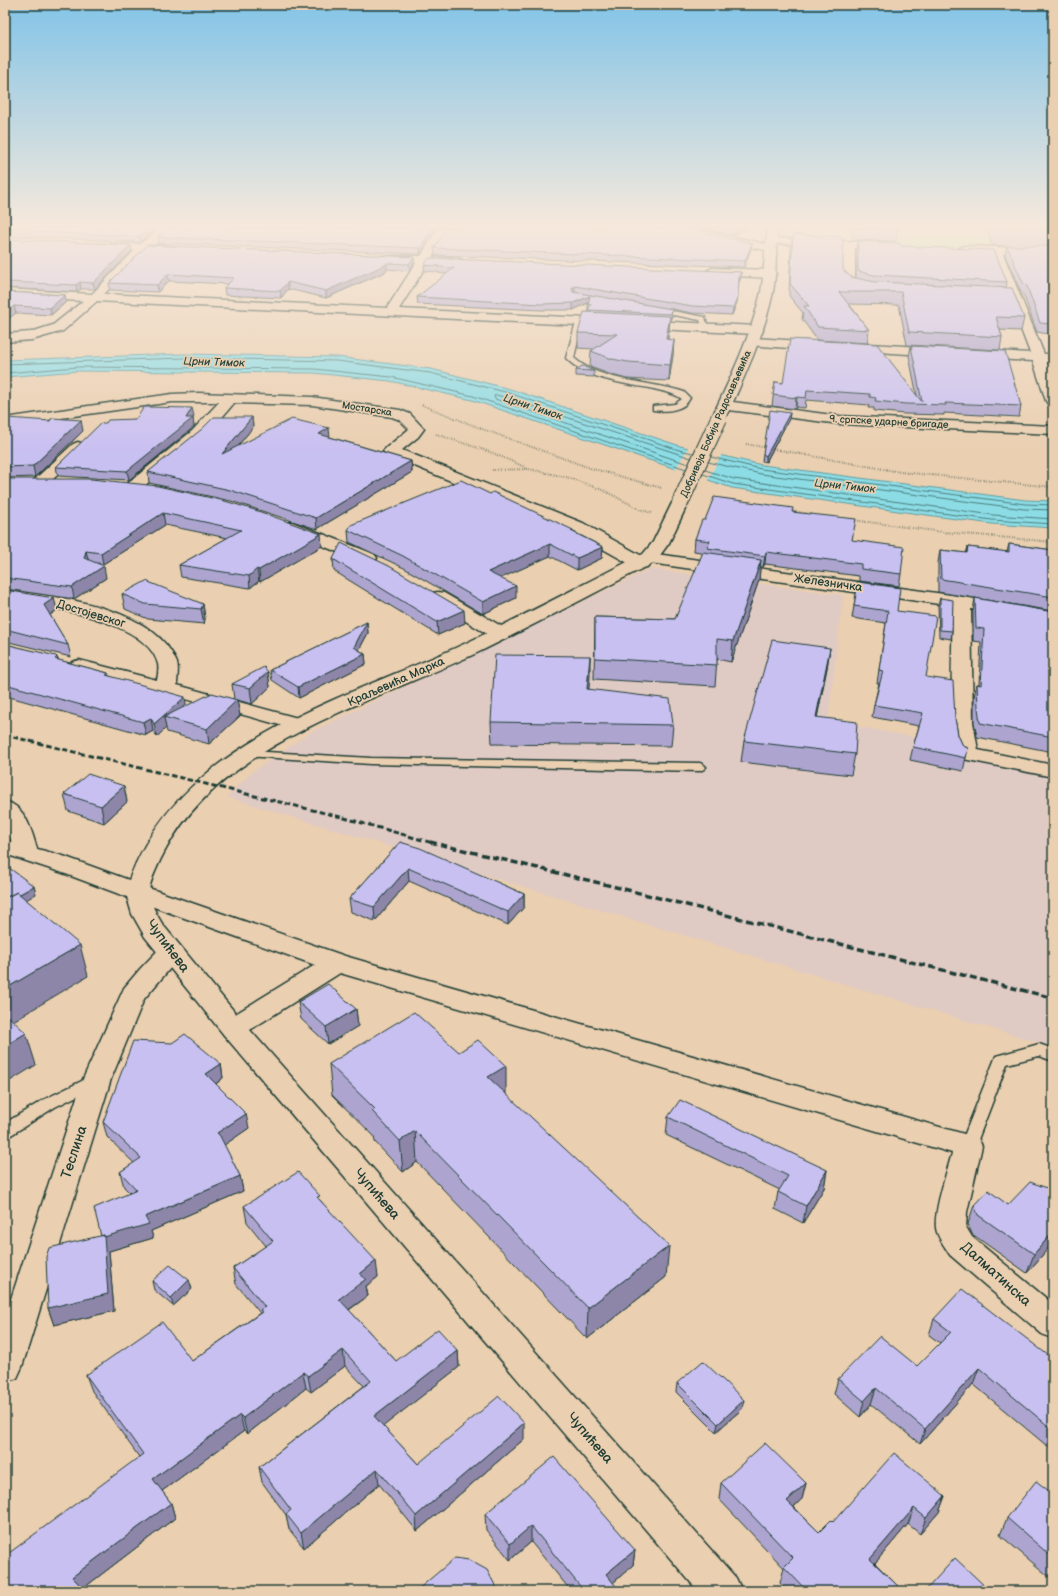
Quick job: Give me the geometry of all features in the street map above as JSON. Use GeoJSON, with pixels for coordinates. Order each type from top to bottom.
{"type":"FeatureCollection","features":[{"type":"Feature","properties":{"kind":"street"},"geometry":{"type":"LineString","coordinates":[[5,338],[32,336],[58,328],[88,302]]}},
{"type":"Feature","properties":{"kind":"street"},"geometry":{"type":"LineString","coordinates":[[203,302],[705,328],[836,347],[1053,358]]}},
{"type":"Feature","properties":{"kind":"street"},"geometry":{"type":"LineString","coordinates":[[391,312],[397,302]]}},
{"type":"Feature","properties":{"kind":"street","name":"Добривоја Бобија Радосављевића"},"geometry":{"type":"LineString","coordinates":[[677,511],[755,336],[763,302]]}},
{"type":"Feature","properties":{"kind":"street"},"geometry":{"type":"LineString","coordinates":[[1019,302],[1040,357],[1053,401]]}},
{"type":"Feature","properties":{"kind":"street","name":"Мостарска"},"geometry":{"type":"LineString","coordinates":[[5,422],[172,398],[230,398],[312,400],[382,410],[405,417],[417,428]]}},
{"type":"Feature","properties":{"kind":"street"},"geometry":{"type":"LineString","coordinates":[[155,491],[126,486],[188,442],[222,409],[230,398]]}},
{"type":"Feature","properties":{"kind":"street"},"geometry":{"type":"LineString","coordinates":[[103,422],[120,405]]}},
{"type":"Feature","properties":{"kind":"street","name":"9. српске ударне бригаде"},"geometry":{"type":"LineString","coordinates":[[722,411],[840,420],[1053,430]]}},
{"type":"Feature","properties":{"kind":"street"},"geometry":{"type":"LineString","coordinates":[[417,428],[413,434],[391,451],[577,527],[645,561]]}},
{"type":"Feature","properties":{"kind":"street"},"geometry":{"type":"LineString","coordinates":[[65,483],[34,482],[86,438]]}},
{"type":"Feature","properties":{"kind":"street","name":"Краљевића Марка"},"geometry":{"type":"LineString","coordinates":[[137,892],[141,875],[152,851],[168,826],[186,805],[220,772],[298,724],[396,682],[501,634],[645,561],[661,543],[677,511]]}},
{"type":"Feature","properties":{"kind":"street"},"geometry":{"type":"LineString","coordinates":[[277,522],[311,533],[360,554],[380,565]]}},
{"type":"Feature","properties":{"kind":"street","name":"Железничка"},"geometry":{"type":"LineString","coordinates":[[645,561],[962,602],[1053,618]]}},
{"type":"Feature","properties":{"kind":"street"},"geometry":{"type":"LineString","coordinates":[[424,589],[501,634]]}},
{"type":"Feature","properties":{"kind":"street","name":"Достојевског"},"geometry":{"type":"LineString","coordinates":[[5,595],[52,602],[78,608],[106,616],[138,630],[156,644],[165,656],[170,669],[170,679],[167,688]]}},
{"type":"Feature","properties":{"kind":"street"},"geometry":{"type":"LineString","coordinates":[[962,602],[962,722],[968,754],[1053,771]]}},
{"type":"Feature","properties":{"kind":"street"},"geometry":{"type":"LineString","coordinates":[[59,662],[167,688],[298,724]]}},
{"type":"Feature","properties":{"kind":"street"},"geometry":{"type":"LineString","coordinates":[[5,808],[18,823],[16,849],[81,870],[137,892],[337,963],[968,1146]]}},
{"type":"Feature","properties":{"kind":"street","name":"Чупићева"},"geometry":{"type":"LineString","coordinates":[[137,892],[144,914],[154,931],[233,1028],[723,1591]]}},
{"type":"Feature","properties":{"kind":"street","name":"Теслина"},"geometry":{"type":"LineString","coordinates":[[5,1367],[97,1079],[133,995],[149,975],[171,952]]}},
{"type":"Feature","properties":{"kind":"street"},"geometry":{"type":"LineString","coordinates":[[233,1028],[337,963]]}},
{"type":"Feature","properties":{"kind":"street","name":"Далматинска"},"geometry":{"type":"LineString","coordinates":[[968,1146],[952,1212],[951,1229],[961,1246],[1053,1324]]}},
{"type":"Feature","properties":{"kind":"lane"},"geometry":{"type":"LineString","coordinates":[[645,308],[703,318],[705,328]]}},
{"type":"Feature","properties":{"kind":"lane"},"geometry":{"type":"LineString","coordinates":[[578,322],[570,358],[573,363],[595,373],[669,390],[681,394],[686,398],[684,403],[680,406],[656,408]]}},
{"type":"Feature","properties":{"kind":"lane"},"geometry":{"type":"LineString","coordinates":[[248,754],[371,761],[700,767]]}},
{"type":"Feature","properties":{"kind":"lane"},"geometry":{"type":"LineString","coordinates":[[968,1146],[1001,1060],[1038,1050],[1053,1055]]}},
{"type":"Feature","properties":{"kind":"lane"},"geometry":{"type":"LineString","coordinates":[[5,1131],[50,1103],[97,1079]]}},
{"type":"Feature","properties":{"kind":"path"},"geometry":{"type":"LineString","coordinates":[[418,404],[590,468],[664,488]]}},
{"type":"Feature","properties":{"kind":"path"},"geometry":{"type":"LineString","coordinates":[[417,428],[490,452],[529,469],[570,478],[605,492],[639,509],[677,511]]}},
{"type":"Feature","properties":{"kind":"path"},"geometry":{"type":"LineString","coordinates":[[746,444],[900,472],[1053,487]]}},
{"type":"Feature","properties":{"kind":"path"},"geometry":{"type":"LineString","coordinates":[[487,470],[529,469]]}},
{"type":"Feature","properties":{"kind":"path"},"geometry":{"type":"LineString","coordinates":[[785,511],[816,515]]}},
{"type":"Feature","properties":{"kind":"path"},"geometry":{"type":"LineString","coordinates":[[846,519],[943,532],[1053,542]]}},
{"type":"Feature","properties":{"kind":"shaded area"},"geometry":{"type":"Polygon","coordinates":[[[650,569],[843,595],[828,721],[1053,763],[1053,1047],[227,797],[251,773],[311,732],[650,569]]]}},
{"type":"Feature","properties":{"kind":"water","name":"Црни Тимок"},"geometry":{"type":"Polygon","coordinates":[[[184,354],[337,357],[431,369],[510,389],[680,446],[762,465],[1025,500],[1053,501],[1053,528],[992,524],[732,488],[472,400],[390,381],[314,373],[77,371],[5,377],[5,360],[184,354]]]}},
{"type":"Feature","properties":{"kind":"pier"},"geometry":{"type":"Polygon","coordinates":[[[689,446],[722,454],[707,482],[674,471],[689,446]]]}},
{"type":"Feature","properties":{"kind":"building"},"geometry":{"type":"Polygon","coordinates":[[[5,302],[56,302],[50,308],[14,306],[5,314],[5,302]]]}},
{"type":"Feature","properties":{"kind":"building"},"geometry":{"type":"Polygon","coordinates":[[[514,302],[574,302],[573,303],[541,304],[514,302]]]}},
{"type":"Feature","properties":{"kind":"building"},"geometry":{"type":"Polygon","coordinates":[[[588,302],[634,302],[672,309],[671,314],[588,310],[591,304],[588,304],[588,302]]]}},
{"type":"Feature","properties":{"kind":"building"},"geometry":{"type":"Polygon","coordinates":[[[671,302],[735,302],[733,308],[692,306],[671,302]]]}},
{"type":"Feature","properties":{"kind":"building"},"geometry":{"type":"Polygon","coordinates":[[[806,302],[847,302],[869,330],[818,327],[804,306],[809,306],[806,302]]]}},
{"type":"Feature","properties":{"kind":"building"},"geometry":{"type":"Polygon","coordinates":[[[903,302],[1018,302],[1024,318],[996,317],[1002,337],[909,332],[903,302]]]}},
{"type":"Feature","properties":{"kind":"building"},"geometry":{"type":"Polygon","coordinates":[[[1033,302],[1053,302],[1053,330],[1050,324],[1040,323],[1033,302]]]}},
{"type":"Feature","properties":{"kind":"building"},"geometry":{"type":"Polygon","coordinates":[[[584,312],[670,316],[666,339],[674,340],[670,365],[628,362],[612,359],[591,351],[617,334],[578,333],[584,312]]]}},
{"type":"Feature","properties":{"kind":"building"},"geometry":{"type":"Polygon","coordinates":[[[790,339],[877,344],[922,402],[911,346],[1005,351],[1021,406],[945,403],[946,405],[906,404],[875,401],[876,398],[870,397],[870,394],[807,390],[806,398],[773,395],[775,382],[783,383],[790,339]]]}},
{"type":"Feature","properties":{"kind":"building"},"geometry":{"type":"Polygon","coordinates":[[[582,366],[594,371],[576,370],[582,366]]]}},
{"type":"Feature","properties":{"kind":"building"},"geometry":{"type":"Polygon","coordinates":[[[144,407],[192,408],[186,418],[193,418],[127,471],[56,467],[101,423],[106,423],[108,420],[136,419],[144,407]]]}},
{"type":"Feature","properties":{"kind":"building"},"geometry":{"type":"Polygon","coordinates":[[[770,410],[790,413],[766,456],[763,454],[770,410]]]}},
{"type":"Feature","properties":{"kind":"building"},"geometry":{"type":"Polygon","coordinates":[[[214,417],[252,417],[222,454],[292,419],[329,428],[319,434],[411,461],[316,518],[230,490],[148,472],[202,429],[214,417]]]}},
{"type":"Feature","properties":{"kind":"building"},"geometry":{"type":"Polygon","coordinates":[[[7,418],[50,421],[52,418],[81,420],[33,466],[5,467],[5,420],[7,418]]]}},
{"type":"Feature","properties":{"kind":"building"},"geometry":{"type":"Polygon","coordinates":[[[5,479],[91,479],[158,486],[225,501],[258,511],[321,534],[259,570],[257,569],[249,576],[179,565],[241,530],[163,513],[101,553],[86,551],[84,558],[104,566],[72,587],[5,578],[5,479]]]}},
{"type":"Feature","properties":{"kind":"building"},"geometry":{"type":"Polygon","coordinates":[[[461,480],[490,494],[493,492],[573,530],[571,531],[603,547],[577,558],[550,544],[488,572],[516,586],[483,602],[403,556],[348,530],[351,525],[461,480]]]}},
{"type":"Feature","properties":{"kind":"building"},"geometry":{"type":"Polygon","coordinates":[[[714,497],[793,508],[792,512],[856,519],[852,540],[904,547],[901,574],[861,569],[861,564],[766,552],[765,556],[707,548],[710,541],[695,539],[702,520],[705,520],[714,497]]]}},
{"type":"Feature","properties":{"kind":"building"},"geometry":{"type":"Polygon","coordinates":[[[341,543],[389,566],[464,610],[437,622],[333,559],[341,543]]]}},
{"type":"Feature","properties":{"kind":"building"},"geometry":{"type":"Polygon","coordinates":[[[1009,544],[1053,550],[1053,597],[941,579],[940,550],[967,553],[968,547],[1009,552],[1009,544]]]}},
{"type":"Feature","properties":{"kind":"building"},"geometry":{"type":"Polygon","coordinates":[[[703,552],[761,560],[733,641],[717,639],[717,665],[595,658],[595,617],[675,619],[703,552]]]}},
{"type":"Feature","properties":{"kind":"building"},"geometry":{"type":"Polygon","coordinates":[[[146,581],[203,604],[201,609],[145,604],[122,594],[146,581]]]}},
{"type":"Feature","properties":{"kind":"building"},"geometry":{"type":"Polygon","coordinates":[[[858,582],[900,588],[897,611],[936,616],[926,677],[953,681],[955,718],[958,735],[963,746],[968,748],[966,758],[913,747],[923,713],[874,705],[883,671],[879,670],[888,611],[854,606],[858,582]]]}},
{"type":"Feature","properties":{"kind":"building"},"geometry":{"type":"Polygon","coordinates":[[[5,590],[54,598],[44,605],[68,645],[5,629],[5,590]]]}},
{"type":"Feature","properties":{"kind":"building"},"geometry":{"type":"Polygon","coordinates":[[[940,598],[953,600],[952,631],[940,630],[940,598]]]}},
{"type":"Feature","properties":{"kind":"building"},"geometry":{"type":"Polygon","coordinates":[[[975,598],[1053,612],[1053,737],[980,723],[977,684],[981,685],[984,629],[976,628],[975,598]]]}},
{"type":"Feature","properties":{"kind":"building"},"geometry":{"type":"Polygon","coordinates":[[[367,622],[354,647],[365,654],[298,687],[270,670],[367,622]]]}},
{"type":"Feature","properties":{"kind":"building"},"geometry":{"type":"Polygon","coordinates":[[[772,640],[830,648],[816,717],[857,722],[855,754],[744,741],[772,640]]]}},
{"type":"Feature","properties":{"kind":"building"},"geometry":{"type":"Polygon","coordinates":[[[5,644],[56,656],[57,657],[55,659],[108,673],[106,675],[185,697],[154,724],[151,718],[143,722],[5,684],[5,644]]]}},
{"type":"Feature","properties":{"kind":"building"},"geometry":{"type":"Polygon","coordinates":[[[495,655],[590,656],[587,689],[670,699],[673,725],[491,722],[495,655]]]}},
{"type":"Feature","properties":{"kind":"building"},"geometry":{"type":"Polygon","coordinates":[[[264,667],[268,672],[250,688],[232,684],[264,667]]]}},
{"type":"Feature","properties":{"kind":"building"},"geometry":{"type":"Polygon","coordinates":[[[212,693],[237,700],[207,729],[164,717],[212,693]]]}},
{"type":"Feature","properties":{"kind":"building"},"geometry":{"type":"Polygon","coordinates":[[[88,774],[124,786],[101,806],[64,794],[88,774]]]}},
{"type":"Feature","properties":{"kind":"building"},"geometry":{"type":"Polygon","coordinates":[[[400,842],[420,848],[524,894],[508,912],[408,868],[374,907],[349,899],[400,842]]]}},
{"type":"Feature","properties":{"kind":"building"},"geometry":{"type":"Polygon","coordinates":[[[5,865],[34,886],[20,894],[17,892],[5,898],[5,865]]]}},
{"type":"Feature","properties":{"kind":"building"},"geometry":{"type":"Polygon","coordinates":[[[17,892],[80,945],[5,989],[5,898],[17,892]]]}},
{"type":"Feature","properties":{"kind":"building"},"geometry":{"type":"Polygon","coordinates":[[[328,984],[356,1009],[326,1027],[298,1002],[328,984]]]}},
{"type":"Feature","properties":{"kind":"building"},"geometry":{"type":"Polygon","coordinates":[[[414,1012],[459,1052],[478,1040],[506,1066],[488,1077],[669,1246],[588,1308],[415,1131],[400,1141],[372,1111],[375,1109],[329,1064],[414,1012]]]}},
{"type":"Feature","properties":{"kind":"building"},"geometry":{"type":"Polygon","coordinates":[[[5,1013],[26,1033],[5,1046],[5,1013]]]}},
{"type":"Feature","properties":{"kind":"building"},"geometry":{"type":"Polygon","coordinates":[[[185,1034],[221,1064],[206,1074],[246,1114],[217,1133],[220,1136],[240,1176],[145,1217],[149,1224],[104,1237],[104,1235],[101,1236],[94,1208],[137,1190],[120,1172],[141,1158],[103,1122],[133,1041],[172,1043],[185,1034]]]}},
{"type":"Feature","properties":{"kind":"building"},"geometry":{"type":"Polygon","coordinates":[[[680,1100],[827,1170],[806,1206],[778,1192],[788,1176],[668,1117],[680,1100]]]}},
{"type":"Feature","properties":{"kind":"building"},"geometry":{"type":"Polygon","coordinates":[[[298,1172],[320,1196],[317,1197],[376,1261],[360,1274],[366,1279],[339,1299],[396,1361],[438,1329],[458,1351],[374,1416],[418,1464],[499,1396],[524,1423],[416,1516],[377,1469],[301,1533],[286,1514],[291,1510],[259,1467],[371,1381],[343,1350],[308,1376],[303,1372],[243,1418],[240,1415],[153,1479],[171,1503],[72,1577],[79,1584],[72,1591],[5,1591],[5,1556],[143,1454],[86,1375],[162,1322],[192,1361],[262,1312],[260,1310],[265,1307],[233,1268],[273,1241],[244,1206],[298,1172]]]}},
{"type":"Feature","properties":{"kind":"building"},"geometry":{"type":"Polygon","coordinates":[[[1030,1182],[1053,1190],[1053,1232],[1034,1254],[978,1215],[974,1205],[988,1190],[1008,1205],[1030,1182]]]}},
{"type":"Feature","properties":{"kind":"building"},"geometry":{"type":"Polygon","coordinates":[[[104,1235],[108,1294],[48,1308],[46,1257],[49,1248],[104,1235]]]}},
{"type":"Feature","properties":{"kind":"building"},"geometry":{"type":"Polygon","coordinates":[[[170,1265],[189,1280],[171,1298],[152,1281],[170,1265]]]}},
{"type":"Feature","properties":{"kind":"building"},"geometry":{"type":"Polygon","coordinates":[[[962,1289],[1053,1359],[1053,1430],[979,1368],[925,1429],[876,1388],[864,1401],[838,1379],[880,1336],[917,1366],[951,1332],[934,1319],[962,1289]]]}},
{"type":"Feature","properties":{"kind":"building"},"geometry":{"type":"Polygon","coordinates":[[[703,1361],[744,1400],[718,1424],[677,1383],[703,1361]]]}},
{"type":"Feature","properties":{"kind":"building"},"geometry":{"type":"Polygon","coordinates":[[[765,1443],[806,1483],[787,1501],[819,1532],[831,1520],[833,1522],[894,1453],[945,1496],[926,1518],[914,1508],[870,1559],[903,1591],[807,1591],[784,1567],[793,1558],[721,1483],[765,1443]]]}},
{"type":"Feature","properties":{"kind":"building"},"geometry":{"type":"Polygon","coordinates":[[[554,1457],[635,1550],[606,1574],[620,1591],[584,1591],[531,1526],[510,1544],[485,1514],[554,1457]]]}},
{"type":"Feature","properties":{"kind":"building"},"geometry":{"type":"Polygon","coordinates":[[[1036,1481],[1053,1494],[1053,1558],[1007,1518],[1036,1481]]]}},
{"type":"Feature","properties":{"kind":"building"},"geometry":{"type":"Polygon","coordinates":[[[455,1558],[469,1560],[487,1570],[496,1587],[496,1591],[416,1591],[455,1558]]]}},
{"type":"Feature","properties":{"kind":"building"},"geometry":{"type":"Polygon","coordinates":[[[955,1558],[990,1591],[925,1591],[955,1558]]]}},
{"type":"Feature","properties":{"kind":"railway"},"geometry":{"type":"LineString","coordinates":[[5,735],[341,817],[433,843]]}},
{"type":"Feature","properties":{"kind":"railway"},"geometry":{"type":"LineString","coordinates":[[430,842],[612,886],[1053,998]]}}]}
